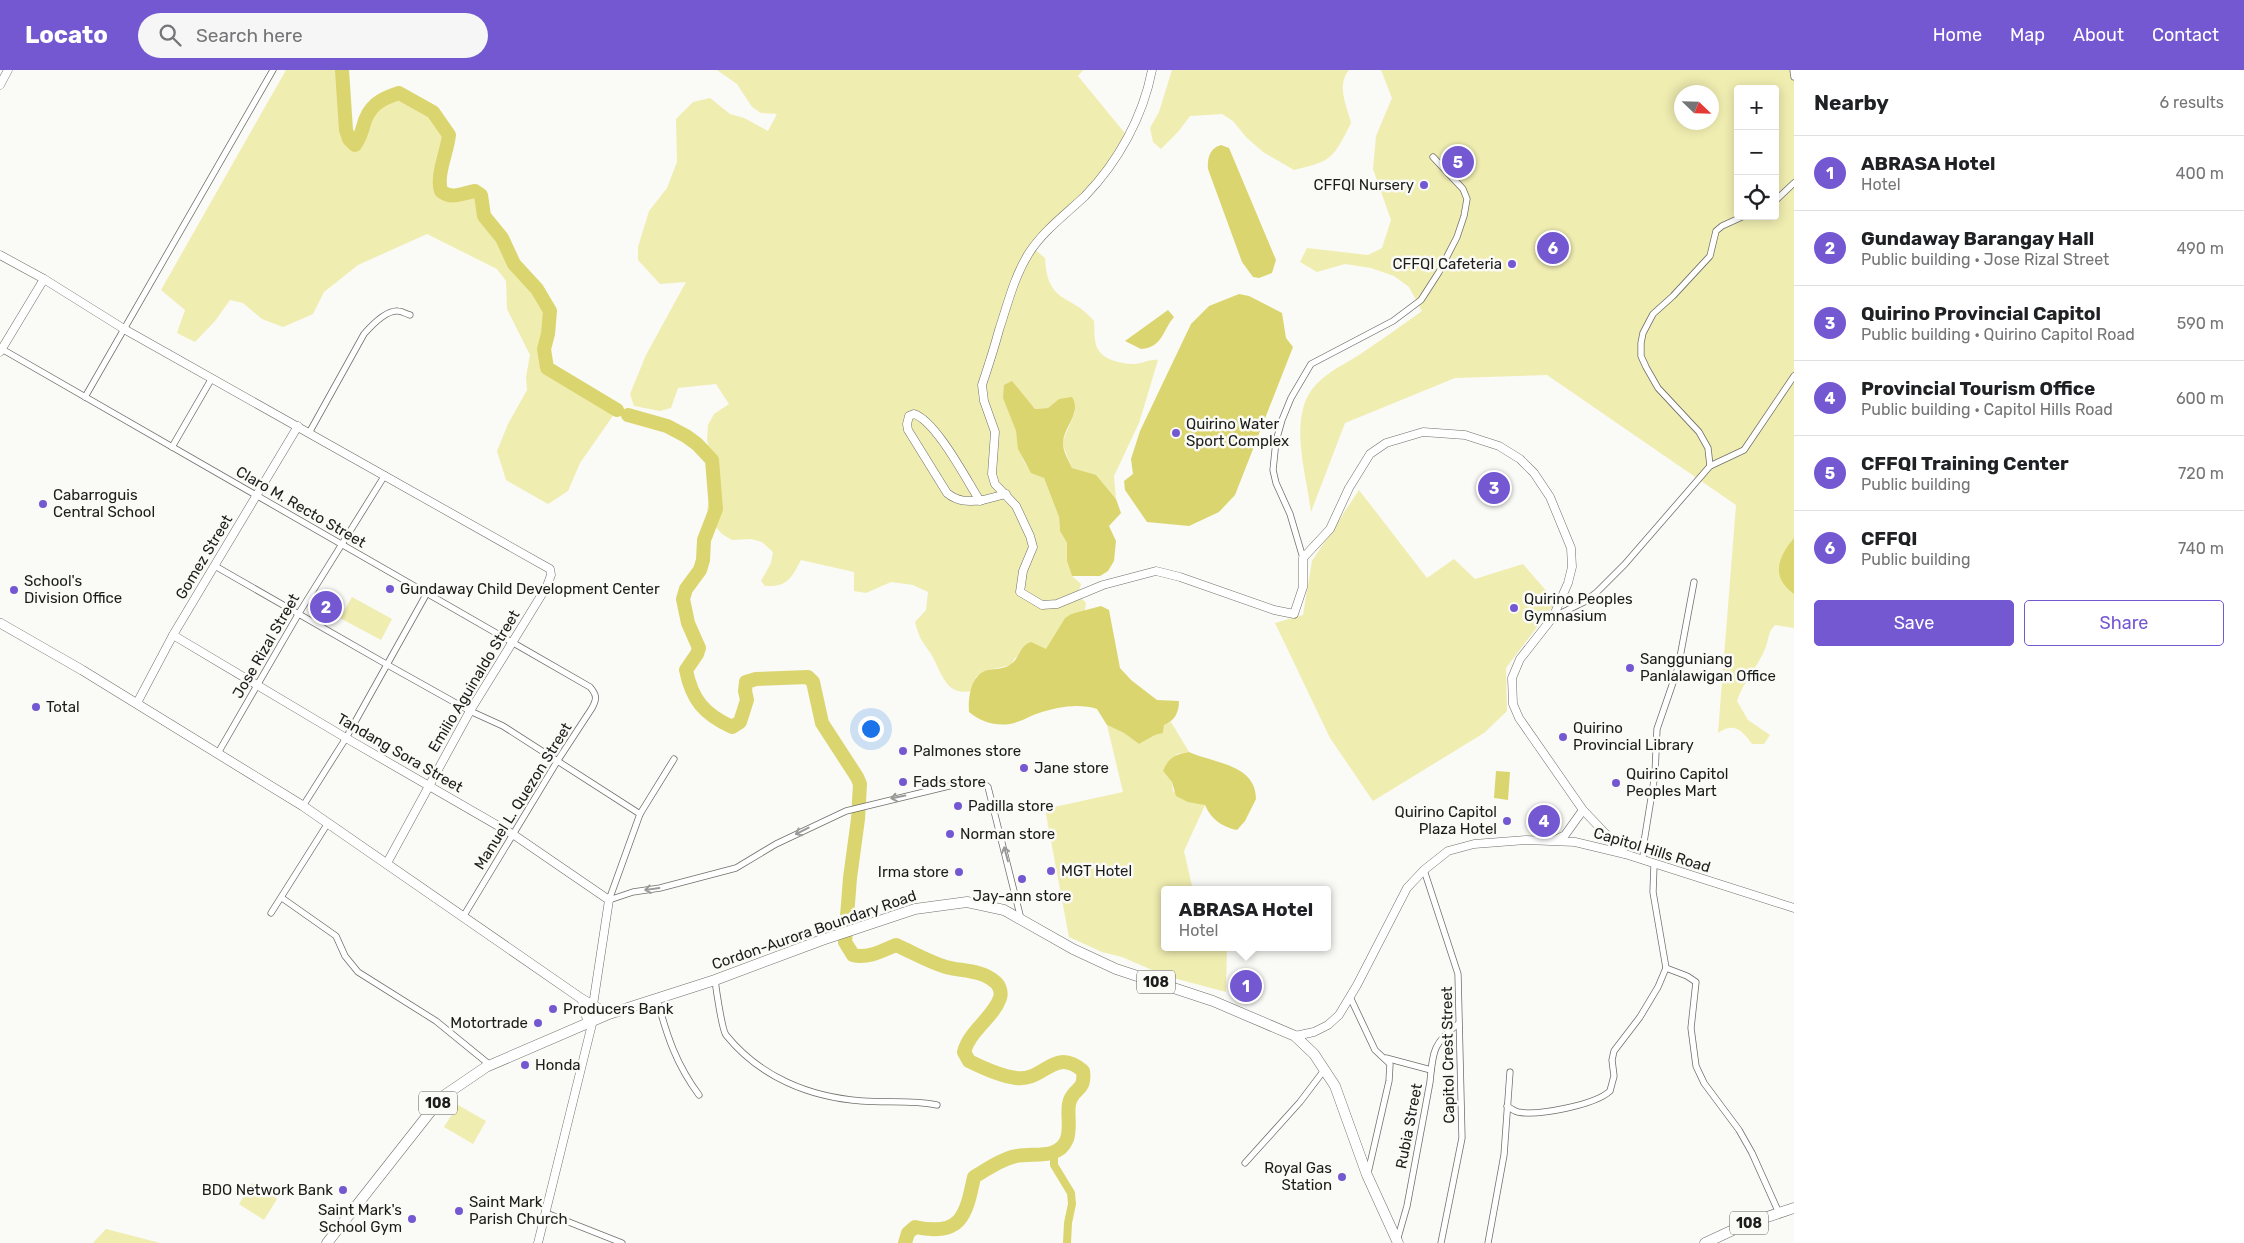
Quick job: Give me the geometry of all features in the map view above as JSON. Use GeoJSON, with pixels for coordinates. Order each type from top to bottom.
{"type":"FeatureCollection","features":[{"type":"Feature","properties":{"kind":"main road"},"geometry":{"type":"LineString","coordinates":[[0,623],[137,703],[303,806],[582,999],[609,1014]]}},
{"type":"Feature","properties":{"kind":"main road","name":"Cordon-Aurora Boundary Road"},"geometry":{"type":"LineString","coordinates":[[327,1243],[442,1097],[490,1065],[609,1014],[715,980],[822,940],[915,909],[967,902],[1004,910],[1073,949],[1116,969],[1213,1001],[1295,1036],[1325,1069],[1335,1086],[1367,1175],[1397,1242]]}},
{"type":"Feature","properties":{"kind":"main road"},"geometry":{"type":"LineString","coordinates":[[582,999],[591,1021]]}},
{"type":"Feature","properties":{"kind":"main road","name":"108"},"geometry":{"type":"LineString","coordinates":[[1705,1243],[1779,1212],[1794,1208]]}},
{"type":"Feature","properties":{"kind":"street"},"geometry":{"type":"LineString","coordinates":[[0,85],[8,70]]}},
{"type":"Feature","properties":{"kind":"street"},"geometry":{"type":"LineString","coordinates":[[85,397],[273,70]]}},
{"type":"Feature","properties":{"kind":"street"},"geometry":{"type":"LineString","coordinates":[[1152,70],[1147,93],[1136,121],[1107,169],[1087,194],[1043,235],[1016,275],[982,385],[984,401],[995,432],[992,474],[995,484],[1016,506],[1024,521],[1033,547],[1023,570],[1020,592],[1042,605],[1057,604],[1103,585],[1156,571],[1180,577],[1274,610],[1294,614],[1303,587],[1303,558],[1290,514],[1276,483],[1273,470],[1276,441],[1282,420],[1291,398],[1311,364],[1393,321],[1421,300],[1439,272],[1457,237],[1467,199],[1463,190],[1433,157]]}},
{"type":"Feature","properties":{"kind":"street"},"geometry":{"type":"LineString","coordinates":[[1793,70],[1794,77]]}},
{"type":"Feature","properties":{"kind":"street"},"geometry":{"type":"LineString","coordinates":[[1779,197],[1794,183]]}},
{"type":"Feature","properties":{"kind":"street"},"geometry":{"type":"LineString","coordinates":[[1710,466],[1708,448],[1699,432],[1658,388],[1646,368],[1642,356],[1641,343],[1643,333],[1652,314],[1673,296],[1710,256],[1716,231],[1735,220]]}},
{"type":"Feature","properties":{"kind":"street"},"geometry":{"type":"LineString","coordinates":[[0,255],[44,279],[124,329],[385,475]]}},
{"type":"Feature","properties":{"kind":"street"},"geometry":{"type":"LineString","coordinates":[[0,350],[44,279]]}},
{"type":"Feature","properties":{"kind":"street"},"geometry":{"type":"LineString","coordinates":[[309,433],[364,334],[391,312],[398,311],[410,315]]}},
{"type":"Feature","properties":{"kind":"street","name":"Claro M. Recto Street"},"geometry":{"type":"LineString","coordinates":[[0,350],[590,687]]}},
{"type":"Feature","properties":{"kind":"street"},"geometry":{"type":"LineString","coordinates":[[1553,617],[1584,602],[1598,592],[1626,564],[1710,466],[1744,450],[1794,376]]}},
{"type":"Feature","properties":{"kind":"street"},"geometry":{"type":"LineString","coordinates":[[172,447],[212,378]]}},
{"type":"Feature","properties":{"kind":"street"},"geometry":{"type":"LineString","coordinates":[[980,501],[931,425],[920,416],[914,414],[909,416],[908,430],[947,493],[960,501],[980,501],[1006,494]]}},
{"type":"Feature","properties":{"kind":"street","name":"Gomez Street"},"geometry":{"type":"LineString","coordinates":[[137,703],[174,635],[298,426]]}},
{"type":"Feature","properties":{"kind":"street"},"geometry":{"type":"LineString","coordinates":[[1303,558],[1330,529],[1349,488],[1370,454],[1386,443],[1423,432],[1465,434],[1499,446],[1520,459],[1534,473],[1550,497],[1572,548],[1572,567],[1568,583],[1553,617],[1520,658],[1512,678],[1513,704],[1519,718],[1584,810],[1625,854]]}},
{"type":"Feature","properties":{"kind":"street","name":"Jose Rizal Street"},"geometry":{"type":"LineString","coordinates":[[218,753],[299,613],[385,475]]}},
{"type":"Feature","properties":{"kind":"street","name":"Emilio Aguinaldo Street"},"geometry":{"type":"LineString","coordinates":[[385,475],[548,567],[551,576],[547,586],[470,711],[387,863]]}},
{"type":"Feature","properties":{"kind":"street"},"geometry":{"type":"LineString","coordinates":[[215,566],[470,711],[503,726],[640,814]]}},
{"type":"Feature","properties":{"kind":"street"},"geometry":{"type":"LineString","coordinates":[[1643,860],[1655,774],[1657,729],[1678,668],[1694,582]]}},
{"type":"Feature","properties":{"kind":"street"},"geometry":{"type":"LineString","coordinates":[[303,806],[346,738],[427,593]]}},
{"type":"Feature","properties":{"kind":"street","name":"Tandang Sora Street"},"geometry":{"type":"LineString","coordinates":[[174,635],[259,684],[346,738],[514,834],[609,900]]}},
{"type":"Feature","properties":{"kind":"street","name":"Manuel L. Quezon Street"},"geometry":{"type":"LineString","coordinates":[[463,917],[558,760],[595,703],[596,695],[590,687]]}},
{"type":"Feature","properties":{"kind":"street"},"geometry":{"type":"LineString","coordinates":[[593,1005],[609,900],[640,814],[674,759]]}},
{"type":"Feature","properties":{"kind":"street"},"geometry":{"type":"LineString","coordinates":[[609,900],[633,892],[660,888],[736,868],[776,844],[846,811],[950,786],[977,782],[985,784],[1008,864],[1021,919]]}},
{"type":"Feature","properties":{"kind":"street"},"geometry":{"type":"LineString","coordinates":[[1554,840],[1565,835],[1584,810]]}},
{"type":"Feature","properties":{"kind":"street"},"geometry":{"type":"LineString","coordinates":[[271,913],[328,823]]}},
{"type":"Feature","properties":{"kind":"street","name":"Capitol Hills Road"},"geometry":{"type":"LineString","coordinates":[[1295,1036],[1314,1032],[1328,1025],[1339,1015],[1350,998],[1408,888],[1424,870],[1448,851],[1474,844],[1554,840],[1575,842],[1625,854],[1654,865],[1794,908]]}},
{"type":"Feature","properties":{"kind":"street"},"geometry":{"type":"LineString","coordinates":[[1507,1106],[1518,1112],[1548,1112],[1593,1100],[1608,1093],[1612,1084],[1614,1051],[1640,1017],[1658,987],[1666,968],[1653,892],[1654,865]]}},
{"type":"Feature","properties":{"kind":"street","name":"Capitol Crest Street"},"geometry":{"type":"LineString","coordinates":[[1424,870],[1458,974],[1460,992],[1458,1024],[1462,1138],[1442,1243]]}},
{"type":"Feature","properties":{"kind":"street"},"geometry":{"type":"LineString","coordinates":[[282,898],[336,936],[345,956],[358,972],[436,1021],[490,1065]]}},
{"type":"Feature","properties":{"kind":"street"},"geometry":{"type":"LineString","coordinates":[[1666,968],[1692,978],[1696,982],[1690,1028],[1696,1066],[1704,1083],[1739,1130],[1752,1153],[1779,1212]]}},
{"type":"Feature","properties":{"kind":"street"},"geometry":{"type":"LineString","coordinates":[[715,980],[725,1035],[761,1069],[798,1088],[833,1098],[880,1102],[909,1101],[937,1105]]}},
{"type":"Feature","properties":{"kind":"street"},"geometry":{"type":"LineString","coordinates":[[1350,998],[1375,1050],[1386,1058],[1390,1064],[1391,1072],[1367,1175]]}},
{"type":"Feature","properties":{"kind":"street"},"geometry":{"type":"LineString","coordinates":[[657,999],[674,1055],[684,1075],[699,1095]]}},
{"type":"Feature","properties":{"kind":"street"},"geometry":{"type":"LineString","coordinates":[[538,1243],[591,1021]]}},
{"type":"Feature","properties":{"kind":"street","name":"Rubia Street"},"geometry":{"type":"LineString","coordinates":[[1397,1242],[1407,1206],[1436,1048],[1442,1036],[1458,1024]]}},
{"type":"Feature","properties":{"kind":"street"},"geometry":{"type":"LineString","coordinates":[[1386,1058],[1431,1070]]}},
{"type":"Feature","properties":{"kind":"street"},"geometry":{"type":"LineString","coordinates":[[1245,1163],[1300,1102],[1325,1069]]}},
{"type":"Feature","properties":{"kind":"street"},"geometry":{"type":"LineString","coordinates":[[1488,1243],[1504,1155],[1510,1072]]}},
{"type":"Feature","properties":{"kind":"street"},"geometry":{"type":"LineString","coordinates":[[546,1213],[622,1243]]}},
{"type":"Feature","properties":{"kind":"shaded area"},"geometry":{"type":"Polygon","coordinates":[[[286,70],[342,70],[346,130],[349,139],[355,144],[360,138],[368,114],[376,104],[399,93],[429,109],[442,120],[449,134],[449,139],[440,177],[441,191],[449,196],[457,196],[475,191],[481,195],[484,216],[502,238],[515,266],[537,289],[550,311],[548,335],[544,349],[547,368],[617,410],[580,463],[568,491],[548,504],[506,480],[497,451],[508,424],[527,390],[526,377],[530,355],[507,309],[506,281],[497,269],[427,234],[358,265],[324,292],[313,314],[283,327],[262,319],[243,303],[230,300],[215,321],[195,342],[177,333],[185,310],[161,290],[286,70]]]}},
{"type":"Feature","properties":{"kind":"shaded area"},"geometry":{"type":"Polygon","coordinates":[[[717,70],[1083,70],[1078,76],[1128,137],[1102,177],[1033,248],[1045,258],[1050,284],[1055,291],[1085,312],[1094,321],[1096,344],[1102,354],[1111,360],[1135,364],[1158,360],[1139,423],[1114,476],[1116,499],[1096,476],[1072,468],[1062,443],[1075,412],[1060,399],[1048,408],[1035,409],[1029,402],[1003,398],[1015,427],[1026,465],[1030,470],[1044,478],[1059,517],[1060,531],[1067,543],[1067,561],[1072,576],[1081,584],[1078,594],[1086,603],[1085,611],[1071,614],[1065,618],[1046,650],[1037,645],[1015,658],[1011,665],[985,671],[976,677],[971,691],[962,692],[955,690],[945,681],[920,636],[915,622],[926,610],[928,592],[913,585],[891,582],[866,593],[854,591],[854,572],[801,560],[788,581],[778,585],[765,586],[761,581],[771,563],[773,552],[762,542],[751,539],[732,540],[722,534],[713,524],[707,509],[714,481],[707,439],[708,425],[714,414],[729,404],[716,384],[678,388],[671,408],[660,411],[634,406],[630,394],[646,355],[686,282],[660,284],[638,260],[638,247],[649,211],[667,188],[677,162],[676,119],[693,102],[710,98],[730,114],[744,118],[768,131],[777,114],[761,113],[752,107],[737,84],[717,70]]]}},
{"type":"Feature","properties":{"kind":"shaded area"},"geometry":{"type":"Polygon","coordinates":[[[1172,70],[1349,70],[1345,76],[1343,89],[1351,123],[1340,144],[1330,156],[1317,164],[1294,170],[1263,152],[1246,137],[1233,121],[1222,114],[1190,116],[1178,132],[1161,149],[1153,142],[1150,128],[1159,112],[1172,70]]]}},
{"type":"Feature","properties":{"kind":"shaded area"},"geometry":{"type":"Polygon","coordinates":[[[1381,70],[1794,70],[1794,628],[1775,625],[1772,628],[1762,656],[1737,701],[1748,720],[1770,735],[1764,744],[1752,744],[1741,731],[1733,728],[1718,733],[1736,505],[1547,375],[1455,378],[1345,423],[1311,512],[1302,458],[1300,431],[1301,418],[1308,396],[1313,388],[1327,375],[1422,311],[1409,287],[1394,276],[1371,268],[1345,264],[1317,272],[1300,262],[1307,248],[1368,255],[1382,248],[1391,220],[1373,169],[1376,136],[1392,98],[1381,70]]]}},
{"type":"Feature","properties":{"kind":"shaded area"},"geometry":{"type":"Polygon","coordinates":[[[1221,145],[1229,148],[1276,260],[1272,273],[1259,278],[1253,277],[1242,262],[1208,169],[1210,154],[1214,148],[1221,145]]]}},
{"type":"Feature","properties":{"kind":"shaded area"},"geometry":{"type":"Polygon","coordinates":[[[1239,294],[1249,296],[1282,313],[1286,338],[1293,347],[1235,495],[1219,512],[1189,526],[1147,522],[1125,490],[1124,481],[1133,474],[1131,459],[1140,431],[1191,324],[1209,306],[1239,294]]]}},
{"type":"Feature","properties":{"kind":"shaded area"},"geometry":{"type":"Polygon","coordinates":[[[1168,310],[1174,317],[1161,338],[1154,345],[1141,349],[1125,341],[1168,310]]]}},
{"type":"Feature","properties":{"kind":"shaded area"},"geometry":{"type":"Polygon","coordinates":[[[1012,381],[1035,409],[1048,408],[1059,399],[1072,397],[1075,403],[1074,414],[1064,436],[1063,442],[1066,455],[1072,468],[1096,475],[1116,499],[1121,513],[1109,526],[1116,541],[1114,561],[1108,571],[1100,576],[1072,576],[1067,561],[1067,543],[1060,531],[1059,517],[1044,478],[1031,473],[1018,449],[1016,431],[1003,398],[1004,385],[1012,381]]]}},
{"type":"Feature","properties":{"kind":"shaded area"},"geometry":{"type":"Polygon","coordinates":[[[1359,490],[1427,578],[1454,559],[1475,579],[1523,564],[1556,602],[1506,668],[1507,711],[1484,733],[1373,801],[1330,738],[1275,623],[1303,615],[1312,561],[1359,490]]]}},
{"type":"Feature","properties":{"kind":"shaded area"},"geometry":{"type":"Polygon","coordinates":[[[1794,538],[1794,594],[1782,581],[1779,567],[1784,552],[1794,538]]]}},
{"type":"Feature","properties":{"kind":"shaded area"},"geometry":{"type":"Polygon","coordinates":[[[352,597],[392,619],[381,640],[340,618],[352,597]]]}},
{"type":"Feature","properties":{"kind":"shaded area"},"geometry":{"type":"Polygon","coordinates":[[[1101,606],[1109,610],[1120,668],[1131,680],[1157,700],[1179,701],[1176,716],[1164,725],[1163,733],[1155,735],[1139,744],[1124,733],[1107,725],[1097,709],[1083,706],[1053,709],[1005,725],[986,722],[969,712],[970,693],[974,681],[982,672],[1009,666],[1024,646],[1031,642],[1046,649],[1065,618],[1071,614],[1101,606]]]}},
{"type":"Feature","properties":{"kind":"shaded area"},"geometry":{"type":"Polygon","coordinates":[[[1171,722],[1189,752],[1177,754],[1163,771],[1172,782],[1173,791],[1205,805],[1184,851],[1192,886],[1161,886],[1161,951],[1227,951],[1226,992],[1166,976],[1122,957],[1102,952],[1069,937],[1045,809],[1123,792],[1107,725],[1124,733],[1139,744],[1155,735],[1163,733],[1164,725],[1171,722]]]}},
{"type":"Feature","properties":{"kind":"shaded area"},"geometry":{"type":"Polygon","coordinates":[[[1189,752],[1232,766],[1249,778],[1254,787],[1256,799],[1245,821],[1237,830],[1218,822],[1205,805],[1188,802],[1176,796],[1172,782],[1163,771],[1173,757],[1189,752]]]}},
{"type":"Feature","properties":{"kind":"shaded area"},"geometry":{"type":"Polygon","coordinates":[[[1496,771],[1510,772],[1508,800],[1494,798],[1496,771]]]}},
{"type":"Feature","properties":{"kind":"shaded area"},"geometry":{"type":"Polygon","coordinates":[[[458,1105],[486,1121],[473,1144],[444,1127],[458,1105]]]}},
{"type":"Feature","properties":{"kind":"shaded area"},"geometry":{"type":"Polygon","coordinates":[[[252,1183],[277,1199],[264,1220],[239,1204],[252,1183]]]}},
{"type":"Feature","properties":{"kind":"shaded area"},"geometry":{"type":"Polygon","coordinates":[[[106,1229],[160,1243],[93,1243],[106,1229]]]}},
{"type":"Feature","properties":{"kind":"waterway"},"geometry":{"type":"LineString","coordinates":[[342,70],[346,130],[349,139],[355,145],[368,114],[376,104],[386,98],[399,93],[433,112],[449,135],[441,171],[441,191],[449,195],[475,191],[481,195],[484,216],[502,238],[514,264],[537,289],[550,311],[548,334],[544,349],[547,368],[617,410]]}},
{"type":"Feature","properties":{"kind":"waterway"},"geometry":{"type":"LineString","coordinates":[[628,415],[667,426],[686,436],[697,444],[712,460],[716,509],[704,540],[703,560],[700,570],[686,589],[683,599],[688,623],[699,648],[686,670],[696,698],[714,717],[732,727],[740,722],[747,700],[746,682],[756,679],[808,677],[813,682],[822,723],[860,784],[845,942],[853,955],[869,955],[896,945],[940,965],[984,975],[996,982],[1001,996],[997,1005],[967,1044],[964,1052],[969,1061],[998,1074],[1016,1078],[1026,1078],[1056,1063],[1064,1062],[1073,1064],[1083,1071],[1081,1087],[1073,1095],[1069,1104],[1068,1135],[1063,1146],[1057,1151],[1050,1153],[1019,1155],[1007,1159],[974,1177],[968,1203],[959,1220],[952,1226],[942,1229],[915,1227],[908,1233],[905,1243]]}},
{"type":"Feature","properties":{"kind":"waterway"},"geometry":{"type":"LineString","coordinates":[[1054,1152],[1054,1165],[1071,1193],[1072,1204],[1068,1223],[1067,1243]]}},
{"type":"Feature","properties":{"kind":"place","name":"CFFQI Training Center"},"geometry":{"type":"Point","coordinates":[1458,162]}},
{"type":"Feature","properties":{"kind":"place","name":"CFFQI Nursery"},"geometry":{"type":"Point","coordinates":[1424,185]}},
{"type":"Feature","properties":{"kind":"place","name":"CFFQI"},"geometry":{"type":"Point","coordinates":[1553,248]}},
{"type":"Feature","properties":{"kind":"place","name":"CFFQI Cafeteria"},"geometry":{"type":"Point","coordinates":[1512,264]}},
{"type":"Feature","properties":{"kind":"place","name":"Quirino Water Sport Complex"},"geometry":{"type":"Point","coordinates":[1176,433]}},
{"type":"Feature","properties":{"kind":"place","name":"Quirino Provincial Capitol"},"geometry":{"type":"Point","coordinates":[1494,488]}},
{"type":"Feature","properties":{"kind":"place","name":"Cabarroguis Central School"},"geometry":{"type":"Point","coordinates":[43,504]}},
{"type":"Feature","properties":{"kind":"place","name":"Gundaway Child Development Center"},"geometry":{"type":"Point","coordinates":[390,589]}},
{"type":"Feature","properties":{"kind":"place","name":"School's Division Office"},"geometry":{"type":"Point","coordinates":[14,590]}},
{"type":"Feature","properties":{"kind":"place","name":"Gundaway Barangay Hall"},"geometry":{"type":"Point","coordinates":[326,607]}},
{"type":"Feature","properties":{"kind":"place","name":"Quirino Peoples Gymnasium"},"geometry":{"type":"Point","coordinates":[1514,608]}},
{"type":"Feature","properties":{"kind":"place","name":"Sangguniang Panlalawigan Office"},"geometry":{"type":"Point","coordinates":[1630,668]}},
{"type":"Feature","properties":{"kind":"place","name":"Total"},"geometry":{"type":"Point","coordinates":[36,707]}},
{"type":"Feature","properties":{"kind":"place","name":"Quirino Provincial Library"},"geometry":{"type":"Point","coordinates":[1563,737]}},
{"type":"Feature","properties":{"kind":"place","name":"Palmones store"},"geometry":{"type":"Point","coordinates":[903,751]}},
{"type":"Feature","properties":{"kind":"place","name":"Jane store"},"geometry":{"type":"Point","coordinates":[1024,768]}},
{"type":"Feature","properties":{"kind":"place","name":"Fads store"},"geometry":{"type":"Point","coordinates":[903,782]}},
{"type":"Feature","properties":{"kind":"place","name":"Quirino Capitol Peoples Mart"},"geometry":{"type":"Point","coordinates":[1616,783]}},
{"type":"Feature","properties":{"kind":"place","name":"Padilla store"},"geometry":{"type":"Point","coordinates":[958,806]}},
{"type":"Feature","properties":{"kind":"place","name":"Quirino Capitol Plaza Hotel"},"geometry":{"type":"Point","coordinates":[1507,821]}},
{"type":"Feature","properties":{"kind":"place","name":"Provincial Tourism Office"},"geometry":{"type":"Point","coordinates":[1544,821]}},
{"type":"Feature","properties":{"kind":"place","name":"Norman store"},"geometry":{"type":"Point","coordinates":[950,834]}},
{"type":"Feature","properties":{"kind":"place","name":"MGT Hotel"},"geometry":{"type":"Point","coordinates":[1051,871]}},
{"type":"Feature","properties":{"kind":"place","name":"Irma store"},"geometry":{"type":"Point","coordinates":[959,872]}},
{"type":"Feature","properties":{"kind":"place","name":"Jay-ann store"},"geometry":{"type":"Point","coordinates":[1022,879]}},
{"type":"Feature","properties":{"kind":"place","name":"ABRASA Hotel"},"geometry":{"type":"Point","coordinates":[1246,986]}},
{"type":"Feature","properties":{"kind":"place","name":"Producers Bank"},"geometry":{"type":"Point","coordinates":[553,1009]}},
{"type":"Feature","properties":{"kind":"place","name":"Motortrade"},"geometry":{"type":"Point","coordinates":[538,1023]}},
{"type":"Feature","properties":{"kind":"place","name":"Honda"},"geometry":{"type":"Point","coordinates":[525,1065]}},
{"type":"Feature","properties":{"kind":"place","name":"Royal Gas Station"},"geometry":{"type":"Point","coordinates":[1342,1177]}},
{"type":"Feature","properties":{"kind":"place","name":"BDO Network Bank"},"geometry":{"type":"Point","coordinates":[343,1190]}},
{"type":"Feature","properties":{"kind":"place","name":"Saint Mark Parish Church"},"geometry":{"type":"Point","coordinates":[459,1211]}},
{"type":"Feature","properties":{"kind":"place","name":"Saint Mark's School Gym"},"geometry":{"type":"Point","coordinates":[412,1219]}}]}
